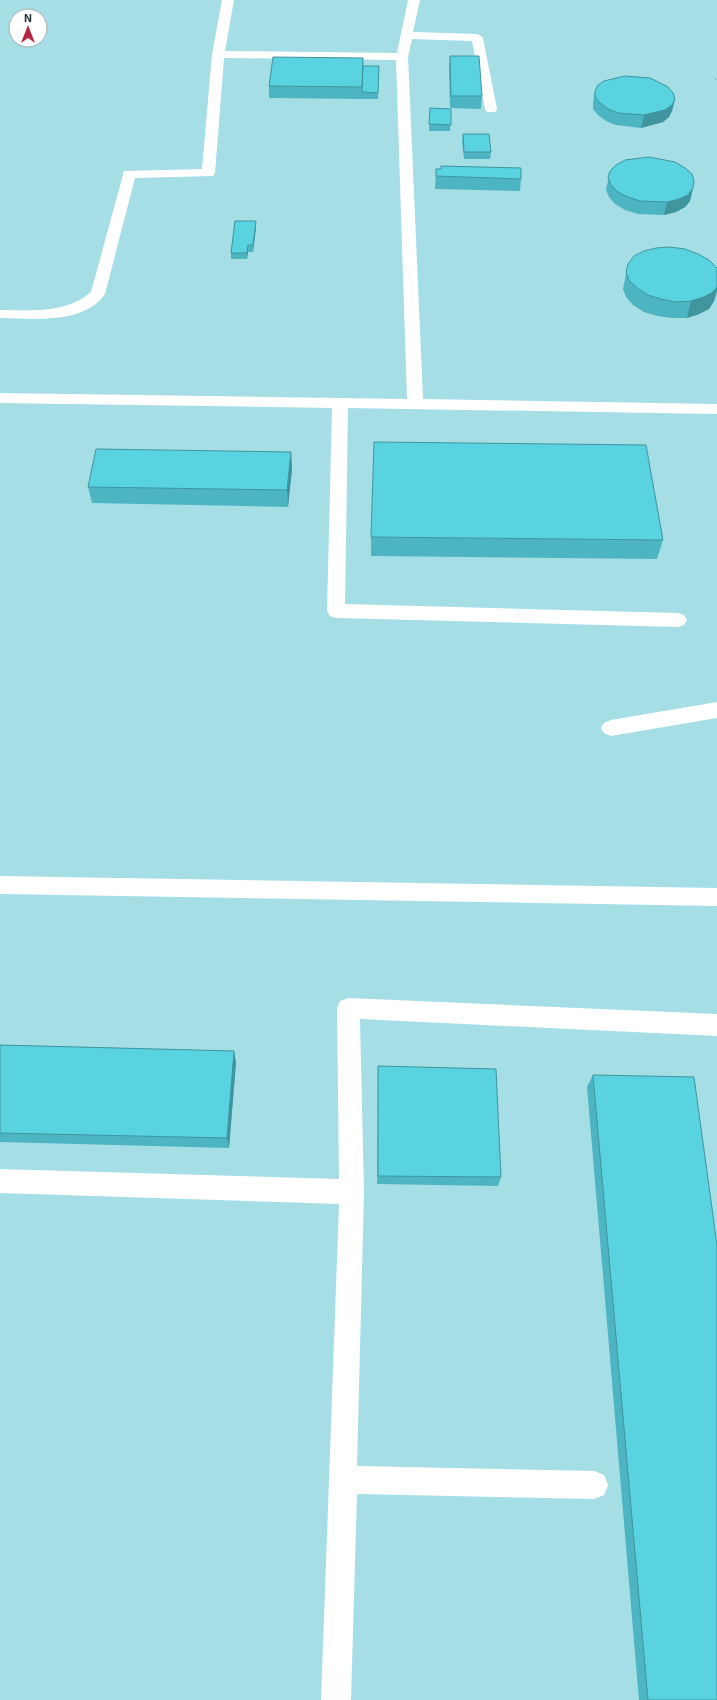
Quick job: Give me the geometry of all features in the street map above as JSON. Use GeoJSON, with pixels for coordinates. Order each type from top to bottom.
{"type":"FeatureCollection","features":[{"type":"Feature","properties":{"kind":"lane"},"geometry":{"type":"LineString","coordinates":[[0,314],[46,314],[63,312],[90,302],[98,294],[129,174],[208,173],[218,54],[228,0]]}},
{"type":"Feature","properties":{"kind":"lane"},"geometry":{"type":"LineString","coordinates":[[414,0],[402,57],[415,404]]}},
{"type":"Feature","properties":{"kind":"lane"},"geometry":{"type":"LineString","coordinates":[[407,35],[477,38],[491,109]]}},
{"type":"Feature","properties":{"kind":"lane"},"geometry":{"type":"LineString","coordinates":[[218,54],[402,57]]}},
{"type":"Feature","properties":{"kind":"lane"},"geometry":{"type":"LineString","coordinates":[[0,398],[717,409]]}},
{"type":"Feature","properties":{"kind":"lane"},"geometry":{"type":"LineString","coordinates":[[340,403],[336,612],[678,620]]}},
{"type":"Feature","properties":{"kind":"lane"},"geometry":{"type":"LineString","coordinates":[[611,728],[717,710]]}},
{"type":"Feature","properties":{"kind":"lane"},"geometry":{"type":"LineString","coordinates":[[0,885],[717,897]]}},
{"type":"Feature","properties":{"kind":"lane"},"geometry":{"type":"LineString","coordinates":[[336,1700],[352,1192],[348,1008],[717,1025]]}},
{"type":"Feature","properties":{"kind":"lane"},"geometry":{"type":"LineString","coordinates":[[0,1181],[352,1192]]}},
{"type":"Feature","properties":{"kind":"lane"},"geometry":{"type":"LineString","coordinates":[[343,1480],[594,1485]]}},
{"type":"Feature","properties":{"kind":"shaded area"},"geometry":{"type":"Polygon","coordinates":[[[0,0],[717,0],[717,1700],[0,1700],[0,0]]]}},
{"type":"Feature","properties":{"kind":"building"},"geometry":{"type":"Polygon","coordinates":[[[450,56],[479,56],[482,96],[451,96],[450,56]]]}},
{"type":"Feature","properties":{"kind":"building"},"geometry":{"type":"Polygon","coordinates":[[[273,57],[363,58],[362,87],[269,86],[273,57]]]}},
{"type":"Feature","properties":{"kind":"building"},"geometry":{"type":"Polygon","coordinates":[[[363,66],[379,66],[378,93],[362,92],[363,66]]]}},
{"type":"Feature","properties":{"kind":"building"},"geometry":{"type":"Polygon","coordinates":[[[625,76],[650,78],[668,87],[673,93],[675,99],[672,105],[665,110],[644,115],[618,113],[608,109],[595,97],[595,91],[598,85],[604,81],[625,76]]]}},
{"type":"Feature","properties":{"kind":"building"},"geometry":{"type":"Polygon","coordinates":[[[430,108],[451,109],[451,125],[429,124],[430,108]]]}},
{"type":"Feature","properties":{"kind":"building"},"geometry":{"type":"Polygon","coordinates":[[[463,134],[489,134],[491,152],[464,152],[463,134]]]}},
{"type":"Feature","properties":{"kind":"building"},"geometry":{"type":"Polygon","coordinates":[[[649,157],[675,162],[692,174],[694,181],[693,188],[688,195],[667,202],[640,201],[618,192],[611,185],[608,178],[610,171],[616,165],[625,160],[649,157]]]}},
{"type":"Feature","properties":{"kind":"building"},"geometry":{"type":"Polygon","coordinates":[[[441,166],[521,168],[521,179],[436,176],[436,169],[441,169],[441,166]]]}},
{"type":"Feature","properties":{"kind":"building"},"geometry":{"type":"Polygon","coordinates":[[[235,221],[256,221],[253,245],[248,245],[247,253],[231,253],[235,221]]]}},
{"type":"Feature","properties":{"kind":"building"},"geometry":{"type":"Polygon","coordinates":[[[670,247],[685,249],[698,254],[709,260],[717,268],[717,287],[713,292],[704,297],[691,301],[676,302],[648,295],[637,288],[629,280],[626,272],[628,264],[634,256],[644,251],[656,248],[670,247]]]}},
{"type":"Feature","properties":{"kind":"building"},"geometry":{"type":"Polygon","coordinates":[[[374,442],[646,445],[663,540],[371,537],[374,442]]]}},
{"type":"Feature","properties":{"kind":"building"},"geometry":{"type":"Polygon","coordinates":[[[96,449],[291,452],[287,490],[88,487],[96,449]]]}},
{"type":"Feature","properties":{"kind":"building"},"geometry":{"type":"Polygon","coordinates":[[[0,1045],[234,1051],[227,1138],[0,1133],[0,1045]]]}},
{"type":"Feature","properties":{"kind":"building"},"geometry":{"type":"Polygon","coordinates":[[[378,1066],[496,1069],[501,1177],[378,1176],[378,1066]]]}},
{"type":"Feature","properties":{"kind":"building"},"geometry":{"type":"Polygon","coordinates":[[[593,1075],[694,1077],[717,1245],[717,1700],[648,1700],[593,1075]]]}}]}
